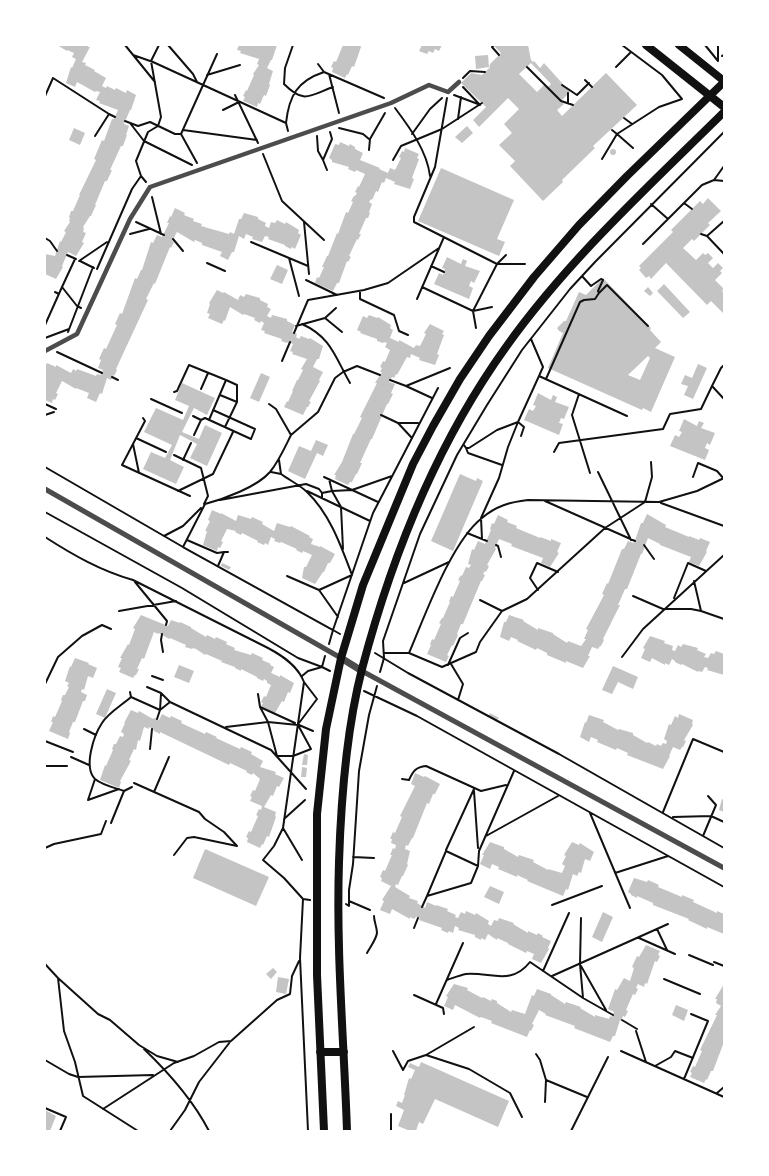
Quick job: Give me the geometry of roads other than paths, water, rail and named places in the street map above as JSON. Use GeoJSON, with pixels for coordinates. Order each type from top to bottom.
{"type":"FeatureCollection","features":[{"type":"Feature","properties":{"kind":"main road"},"geometry":{"type":"LineString","coordinates":[[646,45],[724,107]]}},
{"type":"Feature","properties":{"kind":"main road"},"geometry":{"type":"LineString","coordinates":[[324,1131],[317,975],[317,814],[326,729],[341,658],[363,585],[396,503],[432,426],[460,379],[506,313],[555,251],[626,176],[724,81],[679,45]]}},
{"type":"Feature","properties":{"kind":"main road"},"geometry":{"type":"LineString","coordinates":[[347,1131],[339,978],[339,862],[344,783],[348,741],[362,670],[395,561],[416,508],[445,448],[476,392],[506,346],[584,252],[724,112]]}},
{"type":"Feature","properties":{"kind":"main road"},"geometry":{"type":"LineString","coordinates":[[320,1052],[344,1052]]}},
{"type":"Feature","properties":{"kind":"street"},"geometry":{"type":"LineString","coordinates":[[47,350],[77,334],[130,219],[150,187],[392,103],[429,84],[448,92],[459,82]]}},
{"type":"Feature","properties":{"kind":"street"},"geometry":{"type":"LineString","coordinates":[[45,489],[378,680],[724,868]]}}]}
